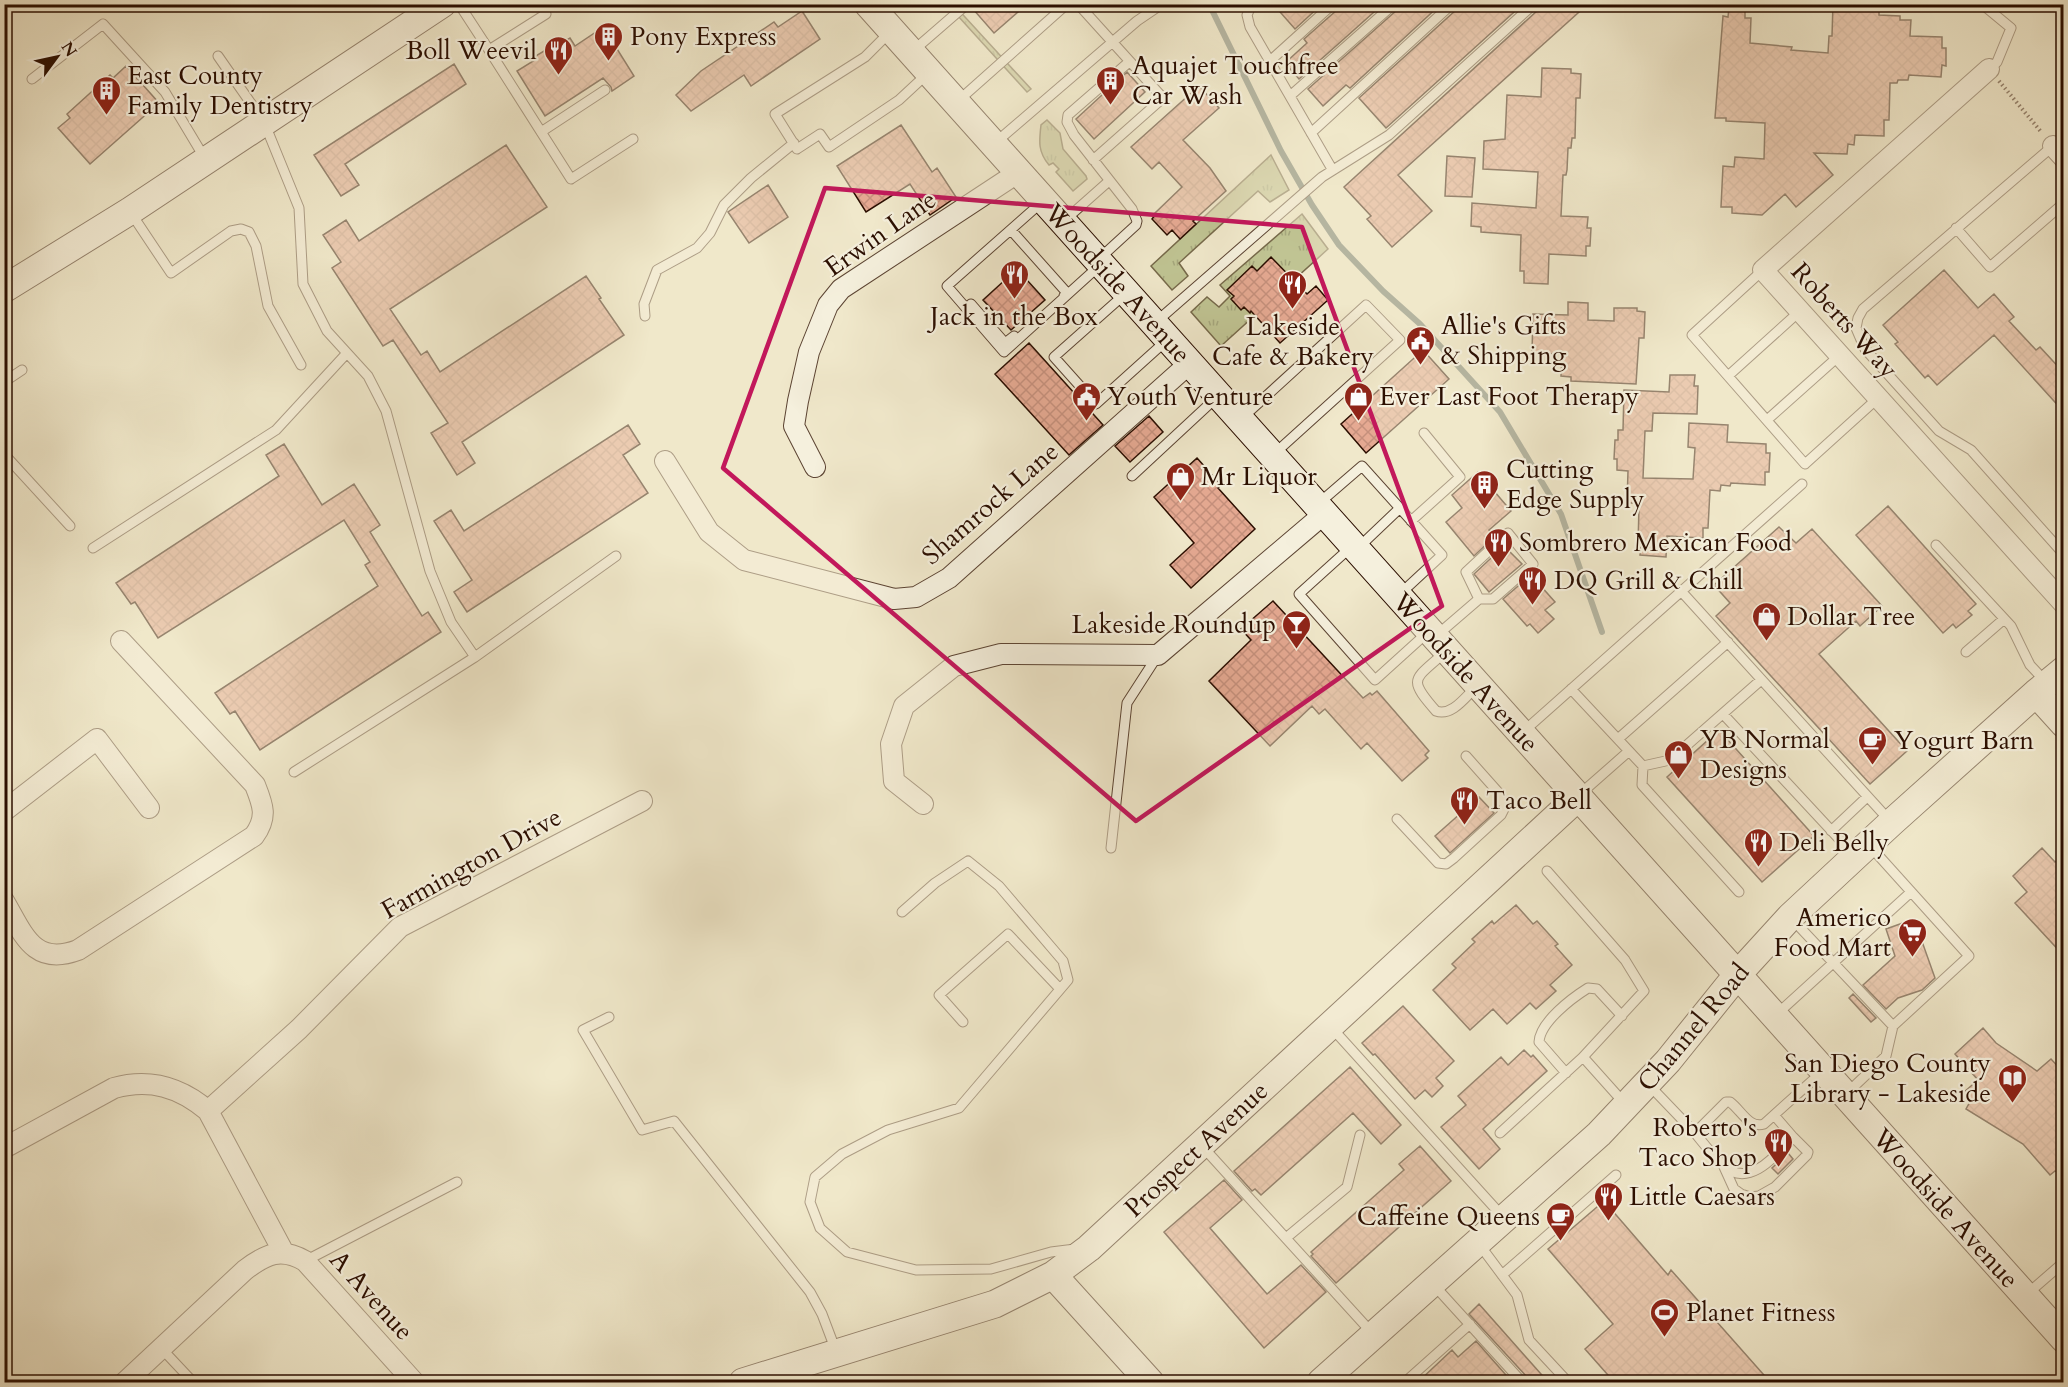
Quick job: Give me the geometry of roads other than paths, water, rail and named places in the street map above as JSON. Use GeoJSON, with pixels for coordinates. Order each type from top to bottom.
{"type":"FeatureCollection","features":[{"type":"Feature","properties":{"kind":"main road"},"geometry":{"type":"LineString","coordinates":[[4,289],[130,211],[442,4]]}},
{"type":"Feature","properties":{"kind":"main road","name":"Woodside Avenue"},"geometry":{"type":"LineString","coordinates":[[868,4],[2064,1339]]}},
{"type":"Feature","properties":{"kind":"main road"},"geometry":{"type":"LineString","coordinates":[[2049,682],[2064,724]]}},
{"type":"Feature","properties":{"kind":"main road","name":"Channel Road"},"geometry":{"type":"LineString","coordinates":[[1320,1383],[1599,1134],[1668,1061],[1738,974],[1790,917],[2049,682]]}},
{"type":"Feature","properties":{"kind":"main road","name":"Prospect Avenue"},"geometry":{"type":"LineString","coordinates":[[743,1383],[995,1304],[1053,1275],[1089,1248],[1578,796]]}},
{"type":"Feature","properties":{"kind":"main road"},"geometry":{"type":"LineString","coordinates":[[1053,1275],[1144,1380]]}},
{"type":"Feature","properties":{"kind":"street","name":"Roberts Way"},"geometry":{"type":"LineString","coordinates":[[1989,69],[1763,270],[2064,604]]}},
{"type":"Feature","properties":{"kind":"street","name":"Erwin Lane"},"geometry":{"type":"LineString","coordinates":[[815,467],[795,426],[808,352],[828,305],[841,289],[1019,172]]}},
{"type":"Feature","properties":{"kind":"street","name":"Shamrock Lane"},"geometry":{"type":"LineString","coordinates":[[666,461],[709,532],[744,560],[894,599],[916,597],[949,578],[1190,363]]}},
{"type":"Feature","properties":{"kind":"street"},"geometry":{"type":"LineString","coordinates":[[923,804],[894,781],[891,744],[904,706],[954,666],[1001,654],[1018,656],[1158,655],[1320,510]]}},
{"type":"Feature","properties":{"kind":"street"},"geometry":{"type":"LineString","coordinates":[[4,901],[30,944],[42,952],[66,955],[78,950],[254,836],[261,826],[264,816],[255,785],[122,641]]}},
{"type":"Feature","properties":{"kind":"street"},"geometry":{"type":"LineString","coordinates":[[4,811],[97,739],[149,808]]}},
{"type":"Feature","properties":{"kind":"street","name":"Farmington Drive"},"geometry":{"type":"LineString","coordinates":[[208,1111],[299,1029],[400,927],[642,801]]}},
{"type":"Feature","properties":{"kind":"street"},"geometry":{"type":"LineString","coordinates":[[4,1148],[114,1088],[127,1085],[166,1086],[189,1096],[208,1111],[284,1253],[258,1260],[245,1270],[125,1383]]}},
{"type":"Feature","properties":{"kind":"street","name":"A Avenue"},"geometry":{"type":"LineString","coordinates":[[284,1253],[292,1254],[305,1261],[414,1383]]}},
{"type":"Feature","properties":{"kind":"lane"},"geometry":{"type":"LineString","coordinates":[[459,4],[571,179],[633,139]]}},
{"type":"Feature","properties":{"kind":"lane"},"geometry":{"type":"LineString","coordinates":[[489,50],[546,14],[540,4]]}},
{"type":"Feature","properties":{"kind":"lane"},"geometry":{"type":"LineString","coordinates":[[911,53],[967,4]]}},
{"type":"Feature","properties":{"kind":"lane"},"geometry":{"type":"LineString","coordinates":[[956,103],[1067,4]]}},
{"type":"Feature","properties":{"kind":"lane"},"geometry":{"type":"LineString","coordinates":[[1078,4],[1163,98],[1093,160]]}},
{"type":"Feature","properties":{"kind":"lane"},"geometry":{"type":"LineString","coordinates":[[993,144],[1137,21],[1162,4]]}},
{"type":"Feature","properties":{"kind":"lane"},"geometry":{"type":"LineString","coordinates":[[1252,4],[1247,15],[1250,27],[1332,169]]}},
{"type":"Feature","properties":{"kind":"lane"},"geometry":{"type":"LineString","coordinates":[[1270,61],[1333,4]]}},
{"type":"Feature","properties":{"kind":"lane"},"geometry":{"type":"LineString","coordinates":[[1290,96],[1394,4]]}},
{"type":"Feature","properties":{"kind":"lane"},"geometry":{"type":"LineString","coordinates":[[1311,133],[1452,4]]}},
{"type":"Feature","properties":{"kind":"lane"},"geometry":{"type":"LineString","coordinates":[[1127,293],[1054,357],[1096,404],[1161,331],[1292,202],[1332,169],[1389,135],[1534,4]]}},
{"type":"Feature","properties":{"kind":"lane"},"geometry":{"type":"LineString","coordinates":[[1982,4],[2011,28],[1997,62],[1989,69]]}},
{"type":"Feature","properties":{"kind":"lane"},"geometry":{"type":"LineString","coordinates":[[32,79],[103,24],[165,92],[206,160]]}},
{"type":"Feature","properties":{"kind":"lane"},"geometry":{"type":"LineString","coordinates":[[891,30],[865,57],[775,114],[797,149],[820,134],[829,147],[900,100],[929,72]]}},
{"type":"Feature","properties":{"kind":"lane"},"geometry":{"type":"LineString","coordinates":[[218,56],[264,122],[299,208],[303,284],[327,331],[368,376],[386,411],[430,571],[451,622],[475,657]]}},
{"type":"Feature","properties":{"kind":"lane"},"geometry":{"type":"LineString","coordinates":[[1044,200],[947,286],[1004,352],[1068,294],[1136,225],[1137,221],[1132,209],[1074,135],[1067,122],[1068,115],[1129,62]]}},
{"type":"Feature","properties":{"kind":"lane"},"geometry":{"type":"LineString","coordinates":[[541,132],[605,90]]}},
{"type":"Feature","properties":{"kind":"lane"},"geometry":{"type":"LineString","coordinates":[[645,316],[644,304],[657,270],[697,248],[710,233],[724,205],[751,178],[794,143]]}},
{"type":"Feature","properties":{"kind":"lane"},"geometry":{"type":"LineString","coordinates":[[2058,152],[1956,228],[1863,309],[1856,328],[1865,349],[1939,431],[1971,450],[2063,551]]}},
{"type":"Feature","properties":{"kind":"lane"},"geometry":{"type":"LineString","coordinates":[[1063,221],[1109,181]]}},
{"type":"Feature","properties":{"kind":"lane"},"geometry":{"type":"LineString","coordinates":[[1956,228],[1990,267],[2064,203]]}},
{"type":"Feature","properties":{"kind":"lane"},"geometry":{"type":"LineString","coordinates":[[130,211],[171,273],[231,231],[241,229],[249,232],[256,246],[268,306],[301,365]]}},
{"type":"Feature","properties":{"kind":"lane"},"geometry":{"type":"LineString","coordinates":[[1011,230],[1068,294]]}},
{"type":"Feature","properties":{"kind":"lane"},"geometry":{"type":"LineString","coordinates":[[1763,270],[1692,335],[1805,464],[1878,398]]}},
{"type":"Feature","properties":{"kind":"lane"},"geometry":{"type":"LineString","coordinates":[[1240,419],[1366,305],[1400,340],[1273,456]]}},
{"type":"Feature","properties":{"kind":"lane"},"geometry":{"type":"LineString","coordinates":[[1728,376],[1800,311]]}},
{"type":"Feature","properties":{"kind":"lane"},"geometry":{"type":"LineString","coordinates":[[93,548],[276,430],[347,353]]}},
{"type":"Feature","properties":{"kind":"lane"},"geometry":{"type":"LineString","coordinates":[[1767,420],[1840,355]]}},
{"type":"Feature","properties":{"kind":"lane"},"geometry":{"type":"LineString","coordinates":[[4,382],[22,370]]}},
{"type":"Feature","properties":{"kind":"lane"},"geometry":{"type":"LineString","coordinates":[[1132,476],[1219,396]]}},
{"type":"Feature","properties":{"kind":"lane"},"geometry":{"type":"LineString","coordinates":[[1412,521],[1460,477],[1424,433]]}},
{"type":"Feature","properties":{"kind":"lane"},"geometry":{"type":"LineString","coordinates":[[4,454],[70,526]]}},
{"type":"Feature","properties":{"kind":"lane"},"geometry":{"type":"LineString","coordinates":[[1320,510],[1362,465],[1442,555],[1398,596]]}},
{"type":"Feature","properties":{"kind":"lane"},"geometry":{"type":"LineString","coordinates":[[1521,733],[1802,484]]}},
{"type":"Feature","properties":{"kind":"lane"},"geometry":{"type":"LineString","coordinates":[[1400,508],[1299,594],[1375,680],[1437,640],[1479,599],[1492,599],[1533,564],[1508,533],[1466,572],[1479,599]]}},
{"type":"Feature","properties":{"kind":"lane"},"geometry":{"type":"LineString","coordinates":[[1936,545],[2011,626],[2030,666],[2049,682]]}},
{"type":"Feature","properties":{"kind":"lane"},"geometry":{"type":"LineString","coordinates":[[294,772],[475,657],[616,556]]}},
{"type":"Feature","properties":{"kind":"lane"},"geometry":{"type":"LineString","coordinates":[[1681,591],[1891,823]]}},
{"type":"Feature","properties":{"kind":"lane"},"geometry":{"type":"LineString","coordinates":[[1966,652],[2004,619]]}},
{"type":"Feature","properties":{"kind":"lane"},"geometry":{"type":"LineString","coordinates":[[1437,640],[1417,681],[1420,693],[1436,711],[1447,712],[1478,686]]}},
{"type":"Feature","properties":{"kind":"lane"},"geometry":{"type":"LineString","coordinates":[[1618,739],[1728,642]]}},
{"type":"Feature","properties":{"kind":"lane"},"geometry":{"type":"LineString","coordinates":[[1111,848],[1127,703],[1158,655]]}},
{"type":"Feature","properties":{"kind":"lane"},"geometry":{"type":"LineString","coordinates":[[1643,766],[1670,760],[1761,680]]}},
{"type":"Feature","properties":{"kind":"lane"},"geometry":{"type":"LineString","coordinates":[[1571,689],[1643,766],[1642,785],[1739,892]]}},
{"type":"Feature","properties":{"kind":"lane"},"geometry":{"type":"LineString","coordinates":[[1722,714],[1831,831],[1862,850],[1911,892],[1969,956],[1893,1026],[1886,1056],[1845,1094]]}},
{"type":"Feature","properties":{"kind":"lane"},"geometry":{"type":"LineString","coordinates":[[1578,796],[1629,751]]}},
{"type":"Feature","properties":{"kind":"lane"},"geometry":{"type":"LineString","coordinates":[[1397,819],[1438,863],[1450,862],[1501,815],[1505,807],[1498,792],[1466,756]]}},
{"type":"Feature","properties":{"kind":"lane"},"geometry":{"type":"LineString","coordinates":[[1831,831],[1867,797]]}},
{"type":"Feature","properties":{"kind":"lane"},"geometry":{"type":"LineString","coordinates":[[902,912],[935,883],[968,861],[999,886],[1063,961],[1068,980],[959,1108],[888,1130],[842,1154],[815,1177],[810,1202],[820,1228],[847,1252],[916,1270],[991,1269],[1051,1252],[1089,1248]]}},
{"type":"Feature","properties":{"kind":"lane"},"geometry":{"type":"LineString","coordinates":[[1500,1133],[1583,1057],[1644,991],[1625,960],[1548,871]]}},
{"type":"Feature","properties":{"kind":"lane"},"geometry":{"type":"LineString","coordinates":[[1775,1016],[1911,892]]}},
{"type":"Feature","properties":{"kind":"lane"},"geometry":{"type":"LineString","coordinates":[[1790,917],[1893,1026]]}},
{"type":"Feature","properties":{"kind":"lane"},"geometry":{"type":"LineString","coordinates":[[963,1022],[939,995],[1008,934],[1060,989]]}},
{"type":"Feature","properties":{"kind":"lane"},"geometry":{"type":"LineString","coordinates":[[1566,1073],[1539,1042],[1541,1030],[1546,1023],[1588,988],[1597,990],[1622,1016]]}},
{"type":"Feature","properties":{"kind":"lane"},"geometry":{"type":"LineString","coordinates":[[609,1017],[583,1030],[642,1130],[674,1121],[810,1292],[822,1314],[837,1353]]}},
{"type":"Feature","properties":{"kind":"lane"},"geometry":{"type":"LineString","coordinates":[[1330,1025],[1504,1219]]}},
{"type":"Feature","properties":{"kind":"lane"},"geometry":{"type":"LineString","coordinates":[[1583,1057],[1626,1106]]}},
{"type":"Feature","properties":{"kind":"lane"},"geometry":{"type":"LineString","coordinates":[[1695,1133],[1726,1102],[1735,1105],[1752,1124],[1757,1126],[1764,1124],[1824,1070]]}},
{"type":"Feature","properties":{"kind":"lane"},"geometry":{"type":"LineString","coordinates":[[1647,1083],[1724,1167],[1734,1189],[1750,1197],[1767,1193],[1808,1152],[1774,1115]]}},
{"type":"Feature","properties":{"kind":"lane"},"geometry":{"type":"LineString","coordinates":[[1286,1238],[1347,1187],[1360,1135]]}},
{"type":"Feature","properties":{"kind":"lane"},"geometry":{"type":"LineString","coordinates":[[1724,1167],[1732,1172],[1740,1173],[1758,1170],[1793,1137]]}},
{"type":"Feature","properties":{"kind":"lane"},"geometry":{"type":"LineString","coordinates":[[1201,1144],[1374,1335]]}},
{"type":"Feature","properties":{"kind":"lane"},"geometry":{"type":"LineString","coordinates":[[1502,1275],[1616,1175]]}},
{"type":"Feature","properties":{"kind":"lane"},"geometry":{"type":"LineString","coordinates":[[305,1261],[457,1182]]}},
{"type":"Feature","properties":{"kind":"lane"},"geometry":{"type":"LineString","coordinates":[[1478,1243],[1517,1295],[1529,1340],[1568,1383]]}},
{"type":"Feature","properties":{"kind":"lane"},"geometry":{"type":"LineString","coordinates":[[2025,1296],[2064,1262]]}},
{"type":"Feature","properties":{"kind":"lane"},"geometry":{"type":"LineString","coordinates":[[1432,1283],[1522,1383]]}},
{"type":"Feature","properties":{"kind":"lane"},"geometry":{"type":"LineString","coordinates":[[1405,1383],[1470,1324]]}},
{"type":"Feature","properties":{"kind":"lane"},"geometry":{"type":"LineString","coordinates":[[162,1349],[193,1383]]}},
{"type":"Feature","properties":{"kind":"waterway"},"geometry":{"type":"LineString","coordinates":[[1209,4],[1281,151],[1312,205],[1339,245],[1383,291],[1420,324],[1500,412],[1561,514],[1602,632]]}},
{"type":"Feature","properties":{"kind":"place","name":"Pony Express"},"geometry":{"type":"Point","coordinates":[609,62]}},
{"type":"Feature","properties":{"kind":"place","name":"Boll Weevil"},"geometry":{"type":"Point","coordinates":[558,76]}},
{"type":"Feature","properties":{"kind":"place","name":"Aquajet Touchfree Car Wash"},"geometry":{"type":"Point","coordinates":[1111,106]}},
{"type":"Feature","properties":{"kind":"place","name":"East County Family Dentistry"},"geometry":{"type":"Point","coordinates":[106,116]}},
{"type":"Feature","properties":{"kind":"place","name":"Jack in the Box"},"geometry":{"type":"Point","coordinates":[1014,300]}},
{"type":"Feature","properties":{"kind":"place","name":"Lakeside Cafe & Bakery"},"geometry":{"type":"Point","coordinates":[1293,310]}},
{"type":"Feature","properties":{"kind":"place","name":"Allie's Gifts & Shipping"},"geometry":{"type":"Point","coordinates":[1420,366]}},
{"type":"Feature","properties":{"kind":"place","name":"Youth Venture"},"geometry":{"type":"Point","coordinates":[1086,422]}},
{"type":"Feature","properties":{"kind":"place","name":"Ever Last Foot Therapy"},"geometry":{"type":"Point","coordinates":[1358,422]}},
{"type":"Feature","properties":{"kind":"place","name":"Mr Liquor"},"geometry":{"type":"Point","coordinates":[1180,502]}},
{"type":"Feature","properties":{"kind":"place","name":"Cutting Edge Supply"},"geometry":{"type":"Point","coordinates":[1485,510]}},
{"type":"Feature","properties":{"kind":"place","name":"Sombrero Mexican Food"},"geometry":{"type":"Point","coordinates":[1498,568]}},
{"type":"Feature","properties":{"kind":"place","name":"DQ Grill & Chill"},"geometry":{"type":"Point","coordinates":[1533,606]}},
{"type":"Feature","properties":{"kind":"place","name":"Dollar Tree"},"geometry":{"type":"Point","coordinates":[1766,642]}},
{"type":"Feature","properties":{"kind":"place","name":"Lakeside Roundup"},"geometry":{"type":"Point","coordinates":[1297,650]}},
{"type":"Feature","properties":{"kind":"place","name":"Yogurt Barn"},"geometry":{"type":"Point","coordinates":[1873,766]}},
{"type":"Feature","properties":{"kind":"place","name":"YB Normal Designs"},"geometry":{"type":"Point","coordinates":[1679,780]}},
{"type":"Feature","properties":{"kind":"place","name":"Taco Bell"},"geometry":{"type":"Point","coordinates":[1465,826]}},
{"type":"Feature","properties":{"kind":"place","name":"Deli Belly"},"geometry":{"type":"Point","coordinates":[1758,868]}},
{"type":"Feature","properties":{"kind":"place","name":"Americo Food Mart"},"geometry":{"type":"Point","coordinates":[1912,958]}},
{"type":"Feature","properties":{"kind":"place","name":"San Diego County Library - Lakeside"},"geometry":{"type":"Point","coordinates":[2012,1104]}},
{"type":"Feature","properties":{"kind":"place","name":"Roberto's Taco Shop"},"geometry":{"type":"Point","coordinates":[1778,1168]}},
{"type":"Feature","properties":{"kind":"place","name":"Little Caesars"},"geometry":{"type":"Point","coordinates":[1608,1222]}},
{"type":"Feature","properties":{"kind":"place","name":"Caffeine Queens"},"geometry":{"type":"Point","coordinates":[1561,1242]}},
{"type":"Feature","properties":{"kind":"place","name":"Planet Fitness"},"geometry":{"type":"Point","coordinates":[1665,1338]}}]}
